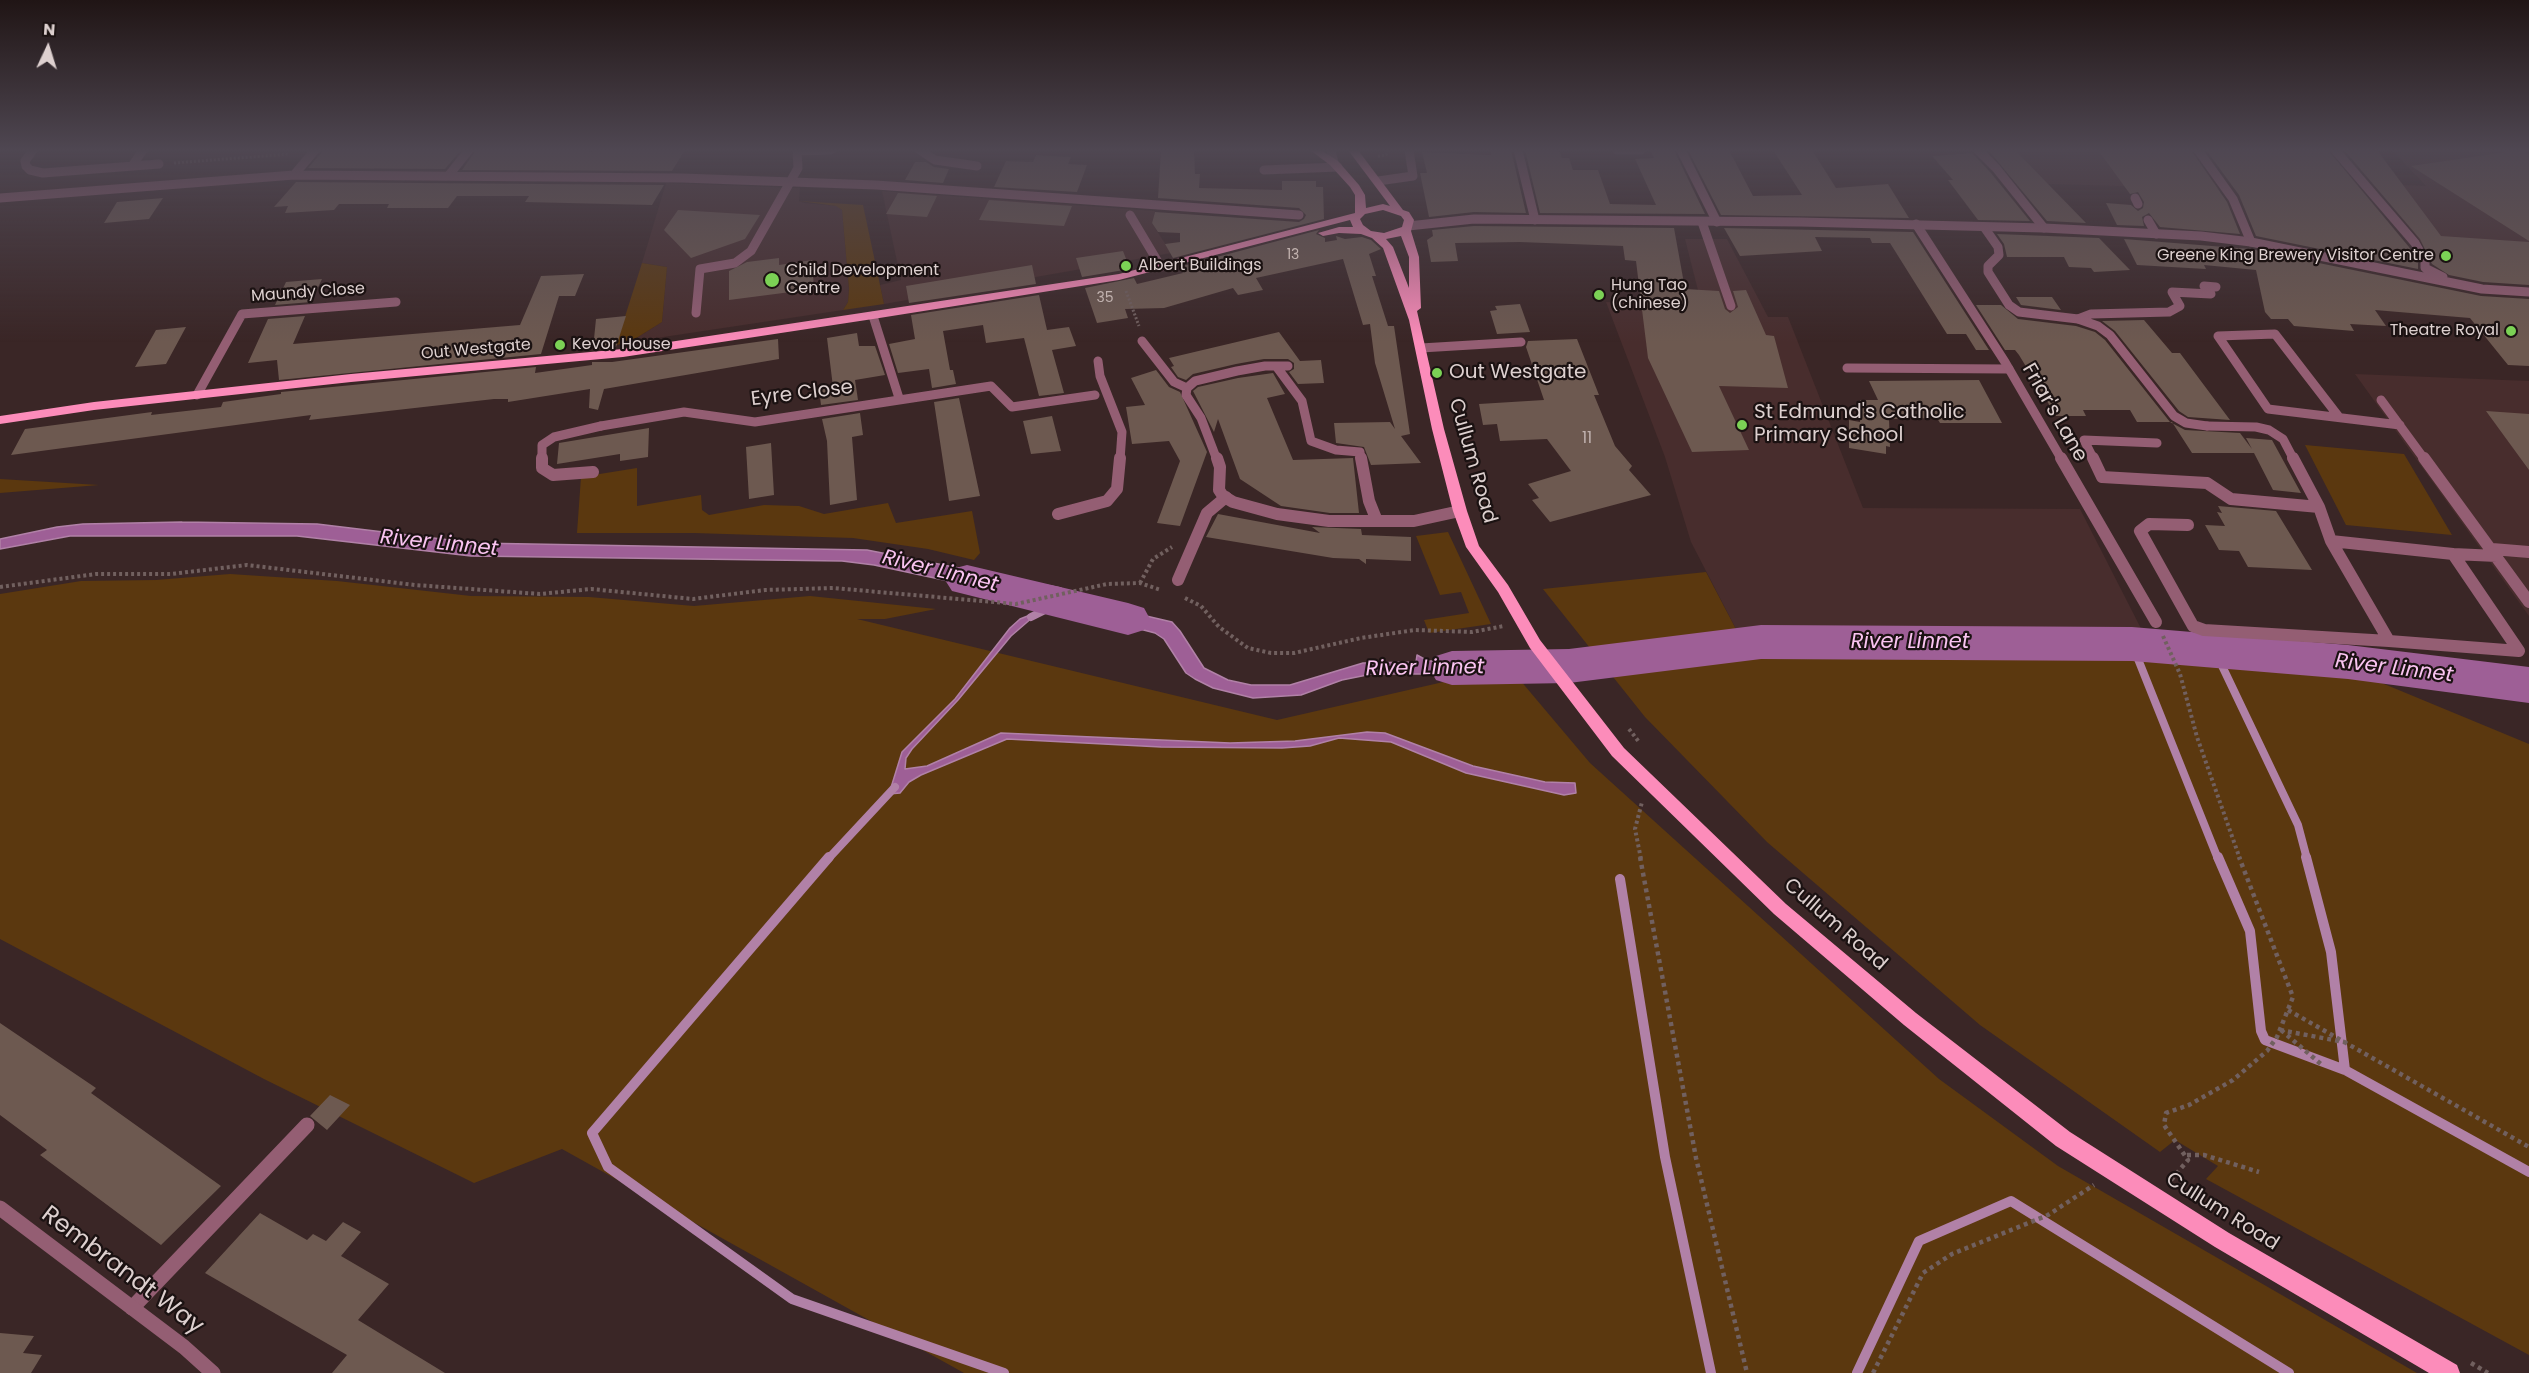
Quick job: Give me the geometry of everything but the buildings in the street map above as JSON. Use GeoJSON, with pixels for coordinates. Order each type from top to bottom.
{"type":"FeatureCollection","features":[{"type":"Feature","properties":{"kind":"main road","name":"Out Westgate"},"geometry":{"type":"LineString","coordinates":[[0,420],[197,394],[623,353],[873,316],[1119,277],[1202,257],[1355,214]]}},
{"type":"Feature","properties":{"kind":"main road"},"geometry":{"type":"LineString","coordinates":[[1359,214],[1355,223],[1362,231],[1376,236],[1392,235],[1407,228]]}},
{"type":"Feature","properties":{"kind":"main road","name":"Cullum Road"},"geometry":{"type":"LineString","coordinates":[[1404,214],[1409,220],[1407,228],[1414,257],[1415,320],[1420,348],[1460,512],[1473,547],[1503,589],[1535,644],[1618,752],[1659,795],[1780,909],[1910,1019],[2063,1139],[2222,1240],[2449,1373]]}},
{"type":"Feature","properties":{"kind":"main road","name":"Out Westgate"},"geometry":{"type":"LineString","coordinates":[[1202,257],[1339,230],[1362,231]]}},
{"type":"Feature","properties":{"kind":"main road","name":"Cullum Road"},"geometry":{"type":"LineString","coordinates":[[1376,236],[1388,247],[1415,320]]}},
{"type":"Feature","properties":{"kind":"street"},"geometry":{"type":"LineString","coordinates":[[696,313],[700,269],[735,263],[751,251],[772,214]]}},
{"type":"Feature","properties":{"kind":"street"},"geometry":{"type":"LineString","coordinates":[[1286,214],[1299,215]]}},
{"type":"Feature","properties":{"kind":"street"},"geometry":{"type":"LineString","coordinates":[[1417,214],[1459,220]]}},
{"type":"Feature","properties":{"kind":"street"},"geometry":{"type":"LineString","coordinates":[[1534,214],[1535,219]]}},
{"type":"Feature","properties":{"kind":"street"},"geometry":{"type":"LineString","coordinates":[[1713,214],[1717,222]]}},
{"type":"Feature","properties":{"kind":"street"},"geometry":{"type":"LineString","coordinates":[[2033,214],[2044,228]]}},
{"type":"Feature","properties":{"kind":"street"},"geometry":{"type":"LineString","coordinates":[[2239,214],[2251,242]]}},
{"type":"Feature","properties":{"kind":"street"},"geometry":{"type":"LineString","coordinates":[[2390,214],[2415,243],[2426,261],[2425,268]]}},
{"type":"Feature","properties":{"kind":"street"},"geometry":{"type":"LineString","coordinates":[[1130,215],[1161,267]]}},
{"type":"Feature","properties":{"kind":"street"},"geometry":{"type":"LineString","coordinates":[[1407,228],[1459,220],[1535,219],[1916,224],[2156,234],[2251,242],[2457,284],[2529,292]]}},
{"type":"Feature","properties":{"kind":"street"},"geometry":{"type":"LineString","coordinates":[[2148,220],[2156,234]]}},
{"type":"Feature","properties":{"kind":"street"},"geometry":{"type":"LineString","coordinates":[[1702,222],[1731,306]]}},
{"type":"Feature","properties":{"kind":"street","name":"Friar's Lane"},"geometry":{"type":"LineString","coordinates":[[1916,224],[2009,369],[2156,622]]}},
{"type":"Feature","properties":{"kind":"street"},"geometry":{"type":"LineString","coordinates":[[1984,227],[1998,247],[1999,255],[1989,266],[1988,272],[2009,304],[2019,312],[2078,320],[2097,326],[2110,335],[2174,417],[2186,423],[2256,427],[2269,430],[2283,439],[2319,507],[2331,541],[2389,641]]}},
{"type":"Feature","properties":{"kind":"street"},"geometry":{"type":"LineString","coordinates":[[2383,270],[2415,272],[2425,268],[2457,284]]}},
{"type":"Feature","properties":{"kind":"street"},"geometry":{"type":"LineString","coordinates":[[2078,320],[2091,314],[2169,312],[2180,306],[2172,292],[2211,294],[2204,286],[2216,287]]}},
{"type":"Feature","properties":{"kind":"street","name":"Maundy Close"},"geometry":{"type":"LineString","coordinates":[[197,394],[242,314],[396,302]]}},
{"type":"Feature","properties":{"kind":"street"},"geometry":{"type":"LineString","coordinates":[[873,316],[899,399]]}},
{"type":"Feature","properties":{"kind":"street"},"geometry":{"type":"LineString","coordinates":[[2339,417],[2275,334],[2218,336],[2268,409],[2400,425]]}},
{"type":"Feature","properties":{"kind":"street"},"geometry":{"type":"LineString","coordinates":[[1142,341],[1173,382],[1187,388]]}},
{"type":"Feature","properties":{"kind":"street"},"geometry":{"type":"LineString","coordinates":[[1420,348],[1521,342]]}},
{"type":"Feature","properties":{"kind":"street"},"geometry":{"type":"LineString","coordinates":[[1058,514],[1107,501],[1117,489],[1122,432],[1100,392],[1098,361]]}},
{"type":"Feature","properties":{"kind":"street"},"geometry":{"type":"LineString","coordinates":[[1276,366],[1302,401],[1311,441],[1328,448],[1360,453],[1369,501],[1377,521]]}},
{"type":"Feature","properties":{"kind":"street"},"geometry":{"type":"LineString","coordinates":[[1288,366],[1276,366],[1195,381],[1187,388],[1186,395],[1201,418],[1220,467],[1219,490],[1226,498],[1278,513],[1329,521],[1414,521],[1460,512]]}},
{"type":"Feature","properties":{"kind":"street"},"geometry":{"type":"LineString","coordinates":[[1847,368],[2009,369]]}},
{"type":"Feature","properties":{"kind":"street","name":"Eyre Close"},"geometry":{"type":"LineString","coordinates":[[593,472],[553,475],[542,468],[542,445],[554,437],[601,426],[684,412],[755,422],[992,386],[1012,407],[1100,392]]}},
{"type":"Feature","properties":{"kind":"street"},"geometry":{"type":"LineString","coordinates":[[2381,400],[2529,602]]}},
{"type":"Feature","properties":{"kind":"street"},"geometry":{"type":"LineString","coordinates":[[2157,443],[2084,440],[2102,477],[2207,483],[2231,499],[2319,507]]}},
{"type":"Feature","properties":{"kind":"street"},"geometry":{"type":"LineString","coordinates":[[1178,580],[1207,513],[1226,498]]}},
{"type":"Feature","properties":{"kind":"street"},"geometry":{"type":"LineString","coordinates":[[2188,525],[2150,524],[2141,528],[2140,531],[2193,626],[2204,630],[2519,651],[2453,554]]}},
{"type":"Feature","properties":{"kind":"street"},"geometry":{"type":"LineString","coordinates":[[2331,541],[2453,554],[2529,552]]}},
{"type":"Feature","properties":{"kind":"street"},"geometry":{"type":"LineString","coordinates":[[132,1308],[307,1125]]}},
{"type":"Feature","properties":{"kind":"street","name":"Rembrandt Way"},"geometry":{"type":"LineString","coordinates":[[0,1208],[213,1373]]}},
{"type":"Feature","properties":{"kind":"path"},"geometry":{"type":"LineString","coordinates":[[1119,277],[1143,334],[1142,341]]}},
{"type":"Feature","properties":{"kind":"path"},"geometry":{"type":"LineString","coordinates":[[0,587],[96,574],[171,574],[247,565],[416,585],[540,594],[591,589],[693,599],[765,590],[833,588],[1016,604],[1107,584],[1140,583],[1168,592]]}},
{"type":"Feature","properties":{"kind":"path"},"geometry":{"type":"LineString","coordinates":[[1177,595],[1202,606],[1220,627],[1248,648],[1271,653],[1294,653],[1415,630],[1472,632],[1510,625],[1517,615]]}},
{"type":"Feature","properties":{"kind":"path"},"geometry":{"type":"LineString","coordinates":[[2164,638],[2174,658],[2224,819],[2294,997],[2277,1037],[2267,1052],[2233,1080],[2189,1105],[2166,1113],[2164,1125],[2173,1142],[2187,1155],[2204,1155],[2259,1172]]}},
{"type":"Feature","properties":{"kind":"path"},"geometry":{"type":"LineString","coordinates":[[1625,724],[1648,752]]}},
{"type":"Feature","properties":{"kind":"path"},"geometry":{"type":"LineString","coordinates":[[1659,795],[1642,801],[1635,829],[1696,1158],[1747,1373]]}},
{"type":"Feature","properties":{"kind":"path"},"geometry":{"type":"LineString","coordinates":[[2288,1010],[2350,1043],[2529,1147]]}},
{"type":"Feature","properties":{"kind":"path"},"geometry":{"type":"LineString","coordinates":[[2280,1030],[2350,1043]]}},
{"type":"Feature","properties":{"kind":"path"},"geometry":{"type":"LineString","coordinates":[[2280,1030],[2322,1065]]}},
{"type":"Feature","properties":{"kind":"path"},"geometry":{"type":"LineString","coordinates":[[2170,1181],[2188,1160],[2187,1155]]}},
{"type":"Feature","properties":{"kind":"path"},"geometry":{"type":"LineString","coordinates":[[2161,1175],[2180,1188]]}},
{"type":"Feature","properties":{"kind":"path"},"geometry":{"type":"LineString","coordinates":[[1873,1373],[1923,1273],[1952,1254],[2048,1215],[2093,1185],[2102,1191]]}},
{"type":"Feature","properties":{"kind":"path"},"geometry":{"type":"LineString","coordinates":[[2469,1362],[2488,1373]]}},
{"type":"Feature","properties":{"kind":"shaded area"},"geometry":{"type":"Polygon","coordinates":[[[657,214],[842,214],[849,289],[848,302],[843,310],[630,342],[662,322],[667,267],[642,263],[657,214]]]}},
{"type":"Feature","properties":{"kind":"shaded area"},"geometry":{"type":"Polygon","coordinates":[[[842,214],[865,214],[884,304],[843,310],[848,302],[849,289],[842,214]]]}},
{"type":"Feature","properties":{"kind":"shaded area"},"geometry":{"type":"Polygon","coordinates":[[[887,214],[1154,214],[1152,223],[1171,253],[884,304],[880,285],[901,280],[887,214]]]}},
{"type":"Feature","properties":{"kind":"shaded area"},"geometry":{"type":"Polygon","coordinates":[[[2399,214],[2529,214],[2529,282],[2439,269],[2399,214]]]}},
{"type":"Feature","properties":{"kind":"shaded area","name":"St Edmund's Catholic Primary School"},"geometry":{"type":"Polygon","coordinates":[[[1685,239],[1727,239],[1768,317],[1788,317],[1863,508],[2080,509],[2153,652],[1749,654],[1691,542],[1665,457],[1606,302],[1702,306],[1685,239]]]}},
{"type":"Feature","properties":{"kind":"shaded area"},"geometry":{"type":"Polygon","coordinates":[[[642,263],[667,267],[662,322],[630,342],[616,345],[642,263]]]}},
{"type":"Feature","properties":{"kind":"shaded area"},"geometry":{"type":"Polygon","coordinates":[[[2355,374],[2529,381],[2529,616],[2355,374]]]}},
{"type":"Feature","properties":{"kind":"shaded area"},"geometry":{"type":"Polygon","coordinates":[[[2305,445],[2404,454],[2452,535],[2346,525],[2305,445]]]}},
{"type":"Feature","properties":{"kind":"shaded area"},"geometry":{"type":"Polygon","coordinates":[[[637,468],[637,506],[701,495],[702,510],[709,515],[764,505],[799,506],[824,514],[888,503],[896,523],[972,511],[980,553],[974,560],[928,549],[853,538],[694,533],[577,533],[581,477],[637,468]]]}},
{"type":"Feature","properties":{"kind":"shaded area"},"geometry":{"type":"Polygon","coordinates":[[[0,479],[99,485],[0,493],[0,479]]]}},
{"type":"Feature","properties":{"kind":"shaded area"},"geometry":{"type":"Polygon","coordinates":[[[1448,532],[1491,624],[1429,633],[1424,620],[1469,613],[1461,592],[1440,595],[1416,536],[1448,532]]]}},
{"type":"Feature","properties":{"kind":"shaded area"},"geometry":{"type":"Polygon","coordinates":[[[1706,572],[1749,654],[1906,649],[2162,657],[2360,674],[2529,744],[2529,1355],[2206,1179],[2218,1166],[2175,1140],[2160,1152],[1980,1025],[1767,842],[1645,717],[1543,589],[1706,572]]]}},
{"type":"Feature","properties":{"kind":"shaded area"},"geometry":{"type":"Polygon","coordinates":[[[230,574],[337,581],[471,596],[589,597],[694,606],[810,596],[936,609],[885,619],[857,619],[1277,720],[1509,667],[1590,763],[1939,1079],[2058,1166],[2417,1373],[964,1373],[562,1149],[474,1183],[264,1079],[0,939],[0,594],[81,581],[156,580],[230,574]]]}},
{"type":"Feature","properties":{"kind":"water"},"geometry":{"type":"Polygon","coordinates":[[[182,522],[317,524],[475,543],[867,550],[1061,588],[1023,597],[874,565],[842,561],[471,556],[297,536],[70,536],[0,549],[0,539],[57,527],[83,524],[182,522]]]}},
{"type":"Feature","properties":{"kind":"water"},"geometry":{"type":"Polygon","coordinates":[[[1082,601],[1172,622],[1204,668],[1228,680],[1251,685],[1290,685],[1363,663],[1416,662],[1417,655],[1428,661],[1511,661],[1519,674],[1372,674],[1342,680],[1301,695],[1253,698],[1213,688],[1195,679],[1186,673],[1164,639],[1155,633],[1079,613],[1040,611],[1082,601]]]}},
{"type":"Feature","properties":{"kind":"water"},"geometry":{"type":"Polygon","coordinates":[[[1040,611],[1011,636],[958,700],[912,749],[906,758],[905,769],[927,766],[1001,733],[1230,743],[1295,741],[1367,732],[1385,733],[1473,766],[1545,782],[1575,783],[1576,793],[1564,795],[1466,773],[1391,742],[1339,738],[1310,746],[1282,748],[1161,747],[1007,739],[921,775],[909,782],[900,793],[889,794],[902,752],[955,699],[1010,628],[1020,619],[1040,611]]]}},
{"type":"Feature","properties":{"kind":"waterway","name":"River Linnet"},"geometry":{"type":"LineString","coordinates":[[967,580],[1128,619]]}},
{"type":"Feature","properties":{"kind":"waterway"},"geometry":{"type":"LineString","coordinates":[[1031,617],[1059,603]]}},
{"type":"Feature","properties":{"kind":"waterway","name":"River Linnet"},"geometry":{"type":"LineString","coordinates":[[1452,668],[1569,666],[1761,642],[2132,644],[2348,662],[2529,685]]}},
{"type":"Feature","properties":{"kind":"waterway"},"geometry":{"type":"LineString","coordinates":[[2132,644],[2218,859]]}},
{"type":"Feature","properties":{"kind":"waterway"},"geometry":{"type":"LineString","coordinates":[[2214,649],[2298,825],[2307,859]]}},
{"type":"Feature","properties":{"kind":"waterway"},"geometry":{"type":"LineString","coordinates":[[828,859],[895,787]]}},
{"type":"Feature","properties":{"kind":"waterway"},"geometry":{"type":"LineString","coordinates":[[829,857],[592,1133],[608,1167],[792,1299],[1004,1373]]}},
{"type":"Feature","properties":{"kind":"waterway"},"geometry":{"type":"LineString","coordinates":[[2218,857],[2250,931],[2261,1031],[2265,1040],[2345,1070]]}},
{"type":"Feature","properties":{"kind":"waterway"},"geometry":{"type":"LineString","coordinates":[[2306,857],[2331,952],[2345,1070]]}},
{"type":"Feature","properties":{"kind":"waterway"},"geometry":{"type":"LineString","coordinates":[[1620,879],[1665,1157],[1711,1373]]}},
{"type":"Feature","properties":{"kind":"waterway"},"geometry":{"type":"LineString","coordinates":[[2345,1070],[2529,1172]]}},
{"type":"Feature","properties":{"kind":"waterway"},"geometry":{"type":"LineString","coordinates":[[1857,1373],[1919,1241],[2011,1201],[2289,1373]]}},
{"type":"Feature","properties":{"kind":"place","name":"Greene King Brewery Visitor Centre"},"geometry":{"type":"Point","coordinates":[2446,256]}},
{"type":"Feature","properties":{"kind":"place","name":"Albert Buildings"},"geometry":{"type":"Point","coordinates":[1126,266]}},
{"type":"Feature","properties":{"kind":"place","name":"Child Development Centre"},"geometry":{"type":"Point","coordinates":[772,280]}},
{"type":"Feature","properties":{"kind":"place","name":"Hung Tao (chinese)"},"geometry":{"type":"Point","coordinates":[1599,295]}},
{"type":"Feature","properties":{"kind":"place","name":"Theatre Royal"},"geometry":{"type":"Point","coordinates":[2511,331]}},
{"type":"Feature","properties":{"kind":"place","name":"Kevor House"},"geometry":{"type":"Point","coordinates":[560,345]}},
{"type":"Feature","properties":{"kind":"place","name":"Out Westgate"},"geometry":{"type":"Point","coordinates":[1437,373]}},
{"type":"Feature","properties":{"kind":"place","name":"St Edmund's Catholic Primary School"},"geometry":{"type":"Point","coordinates":[1742,425]}}]}
